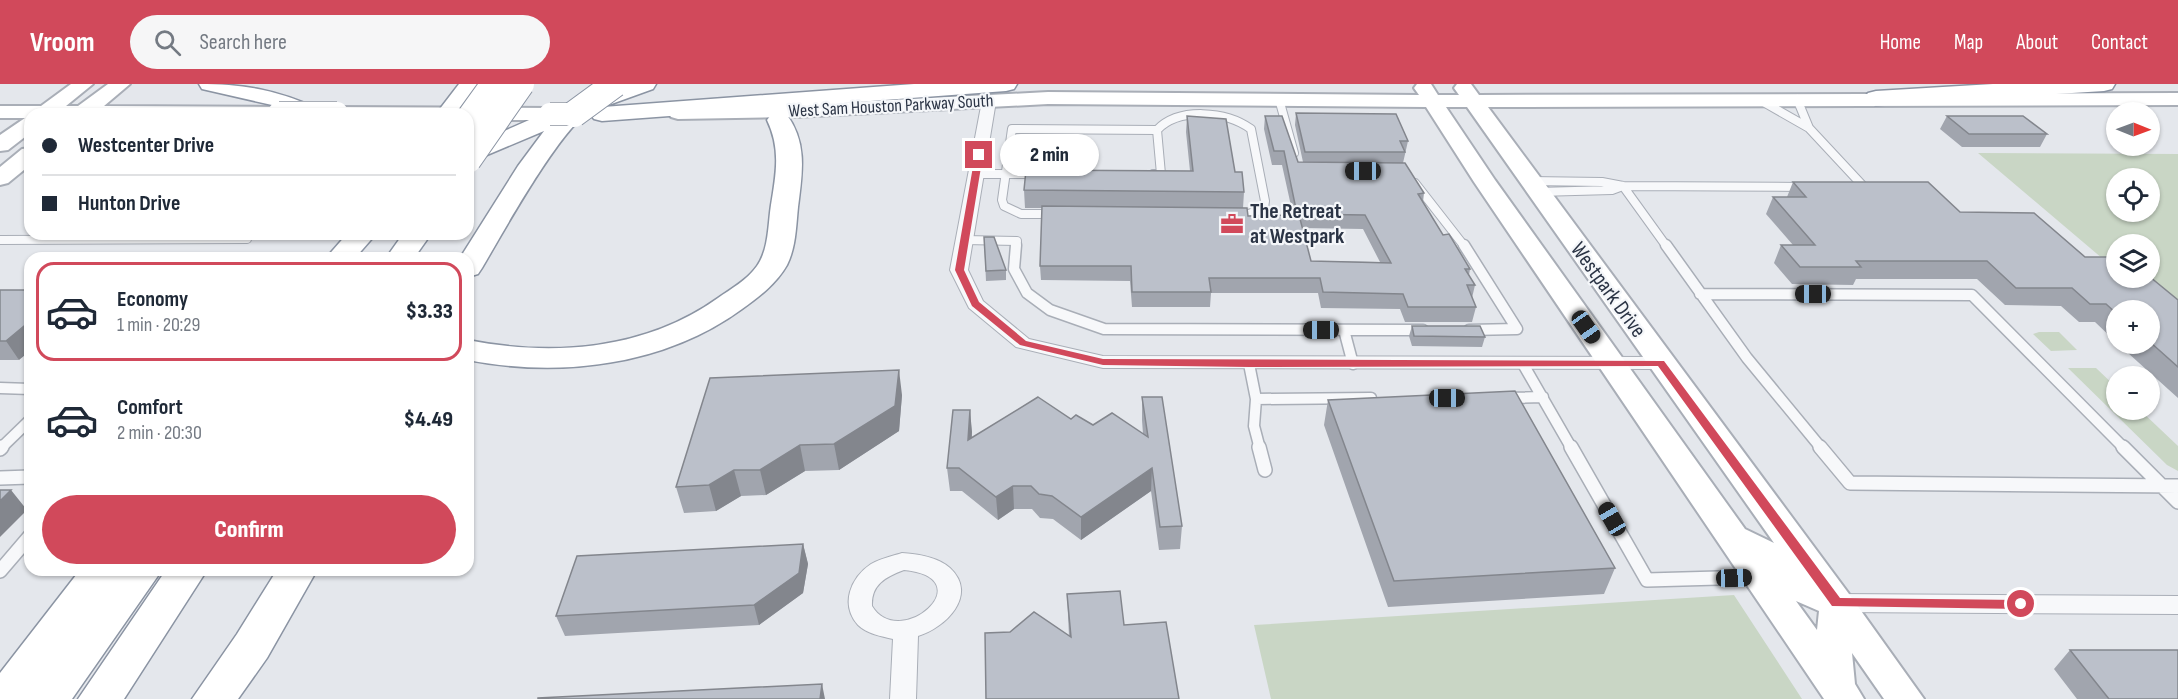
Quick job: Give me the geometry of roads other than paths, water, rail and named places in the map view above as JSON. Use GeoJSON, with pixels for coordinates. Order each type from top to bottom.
{"type":"FeatureCollection","features":[{"type":"Feature","properties":{"kind":"highway"},"geometry":{"type":"LineString","coordinates":[[210,84],[280,100],[298,108]]}},
{"type":"Feature","properties":{"kind":"highway"},"geometry":{"type":"LineString","coordinates":[[460,108],[471,84]]}},
{"type":"Feature","properties":{"kind":"highway"},"geometry":{"type":"LineString","coordinates":[[463,108],[494,84]]}},
{"type":"Feature","properties":{"kind":"highway"},"geometry":{"type":"LineString","coordinates":[[474,150],[521,84]]}},
{"type":"Feature","properties":{"kind":"highway"},"geometry":{"type":"LineString","coordinates":[[474,258],[531,166],[576,115],[615,84]]}},
{"type":"Feature","properties":{"kind":"highway"},"geometry":{"type":"LineString","coordinates":[[474,155],[569,111],[645,84]]}},
{"type":"Feature","properties":{"kind":"highway"},"geometry":{"type":"LineString","coordinates":[[705,84],[748,97]]}},
{"type":"Feature","properties":{"kind":"highway"},"geometry":{"type":"LineString","coordinates":[[576,115],[1006,84]]}},
{"type":"Feature","properties":{"kind":"highway"},"geometry":{"type":"LineString","coordinates":[[1875,98],[2104,84]]}},
{"type":"Feature","properties":{"kind":"highway"},"geometry":{"type":"LineString","coordinates":[[477,353],[571,357],[628,350],[681,333],[729,307],[762,280],[774,262],[779,245],[792,151],[788,135],[778,120]]}},
{"type":"Feature","properties":{"kind":"highway"},"geometry":{"type":"LineString","coordinates":[[346,252],[356,240]]}},
{"type":"Feature","properties":{"kind":"highway"},"geometry":{"type":"LineString","coordinates":[[5,699],[97,576]]}},
{"type":"Feature","properties":{"kind":"highway"},"geometry":{"type":"LineString","coordinates":[[48,699],[138,576]]}},
{"type":"Feature","properties":{"kind":"highway"},"geometry":{"type":"LineString","coordinates":[[100,699],[183,576]]}},
{"type":"Feature","properties":{"kind":"highway"},"geometry":{"type":"LineString","coordinates":[[214,699],[252,646],[293,576]]}},
{"type":"Feature","properties":{"kind":"main road"},"geometry":{"type":"LineString","coordinates":[[51,108],[83,84]]}},
{"type":"Feature","properties":{"kind":"main road"},"geometry":{"type":"LineString","coordinates":[[1362,100],[1387,84]]}},
{"type":"Feature","properties":{"kind":"main road"},"geometry":{"type":"LineString","coordinates":[[1490,84],[1512,94],[1532,98]]}},
{"type":"Feature","properties":{"kind":"main road"},"geometry":{"type":"LineString","coordinates":[[89,108],[112,90]]}},
{"type":"Feature","properties":{"kind":"main road","name":"West Sam Houston Parkway South"},"geometry":{"type":"LineString","coordinates":[[474,112],[576,115],[795,111],[1048,98],[1362,100],[1427,92],[1467,92],[1532,98],[2178,99]]}},
{"type":"Feature","properties":{"kind":"main road","name":"Westpark Drive"},"geometry":{"type":"LineString","coordinates":[[1427,92],[1611,363],[1842,694]]}},
{"type":"Feature","properties":{"kind":"main road","name":"Westpark Drive"},"geometry":{"type":"LineString","coordinates":[[1467,92],[1660,363],[1905,699]]}},
{"type":"Feature","properties":{"kind":"main road","name":"West Sam Houston Parkway South"},"geometry":{"type":"LineString","coordinates":[[0,112],[24,114]]}},
{"type":"Feature","properties":{"kind":"main road"},"geometry":{"type":"LineString","coordinates":[[0,145],[24,128]]}},
{"type":"Feature","properties":{"kind":"main road"},"geometry":{"type":"LineString","coordinates":[[0,178],[24,159]]}},
{"type":"Feature","properties":{"kind":"main road"},"geometry":{"type":"LineString","coordinates":[[1733,537],[1771,556],[1802,589],[1837,603],[1833,648],[1842,694]]}},
{"type":"Feature","properties":{"kind":"street"},"geometry":{"type":"LineString","coordinates":[[989,101],[959,270],[975,304],[1023,343],[1103,362],[1660,363]]}},
{"type":"Feature","properties":{"kind":"street"},"geometry":{"type":"LineString","coordinates":[[1837,603],[2178,605]]}},
{"type":"Feature","properties":{"kind":"street"},"geometry":{"type":"LineString","coordinates":[[903,699],[906,630]]}},
{"type":"Feature","properties":{"kind":"lane"},"geometry":{"type":"LineString","coordinates":[[1279,99],[1296,161]]}},
{"type":"Feature","properties":{"kind":"lane"},"geometry":{"type":"LineString","coordinates":[[1757,99],[1809,128],[1864,187],[1853,187]]}},
{"type":"Feature","properties":{"kind":"lane"},"geometry":{"type":"LineString","coordinates":[[1797,99],[1809,128]]}},
{"type":"Feature","properties":{"kind":"lane"},"geometry":{"type":"LineString","coordinates":[[1069,215],[1021,214],[1004,206],[1002,200],[1012,129],[1157,130],[1168,120],[1198,115],[1233,119],[1245,123],[1251,129],[1265,201],[1264,208],[1244,216],[1221,216]]}},
{"type":"Feature","properties":{"kind":"lane"},"geometry":{"type":"LineString","coordinates":[[1137,174],[1161,174],[1157,130]]}},
{"type":"Feature","properties":{"kind":"lane"},"geometry":{"type":"LineString","coordinates":[[1406,171],[1457,235],[1517,329],[1463,330]]}},
{"type":"Feature","properties":{"kind":"lane"},"geometry":{"type":"LineString","coordinates":[[975,174],[1054,174]]}},
{"type":"Feature","properties":{"kind":"lane"},"geometry":{"type":"LineString","coordinates":[[1534,186],[1602,182],[1623,186],[1818,187]]}},
{"type":"Feature","properties":{"kind":"lane"},"geometry":{"type":"LineString","coordinates":[[1534,186],[1612,190],[1623,186]]}},
{"type":"Feature","properties":{"kind":"lane"},"geometry":{"type":"LineString","coordinates":[[1623,186],[1747,358],[1850,483],[2178,486]]}},
{"type":"Feature","properties":{"kind":"lane"},"geometry":{"type":"LineString","coordinates":[[0,240],[24,240]]}},
{"type":"Feature","properties":{"kind":"lane"},"geometry":{"type":"LineString","coordinates":[[964,240],[1017,241],[1014,269],[1021,285],[1034,298],[1071,319],[1104,329],[1430,330]]}},
{"type":"Feature","properties":{"kind":"lane"},"geometry":{"type":"LineString","coordinates":[[1700,294],[1972,295],[2178,502]]}},
{"type":"Feature","properties":{"kind":"lane"},"geometry":{"type":"LineString","coordinates":[[1344,330],[1353,364]]}},
{"type":"Feature","properties":{"kind":"lane"},"geometry":{"type":"LineString","coordinates":[[1249,364],[1256,399],[1254,426],[1265,470]]}},
{"type":"Feature","properties":{"kind":"lane"},"geometry":{"type":"LineString","coordinates":[[1523,364],[1647,580],[1761,577]]}},
{"type":"Feature","properties":{"kind":"lane"},"geometry":{"type":"LineString","coordinates":[[0,388],[24,389]]}},
{"type":"Feature","properties":{"kind":"lane"},"geometry":{"type":"LineString","coordinates":[[1495,398],[1543,397]]}},
{"type":"Feature","properties":{"kind":"lane"},"geometry":{"type":"LineString","coordinates":[[1256,399],[1388,398]]}},
{"type":"Feature","properties":{"kind":"lane"},"geometry":{"type":"LineString","coordinates":[[0,448],[24,426]]}},
{"type":"Feature","properties":{"kind":"lane"},"geometry":{"type":"LineString","coordinates":[[0,478],[24,477]]}},
{"type":"Feature","properties":{"kind":"lane"},"geometry":{"type":"LineString","coordinates":[[0,571],[24,543]]}},
{"type":"Feature","properties":{"kind":"place","name":"The Retreat at Westpark"},"geometry":{"type":"Point","coordinates":[1232,224]}}]}
